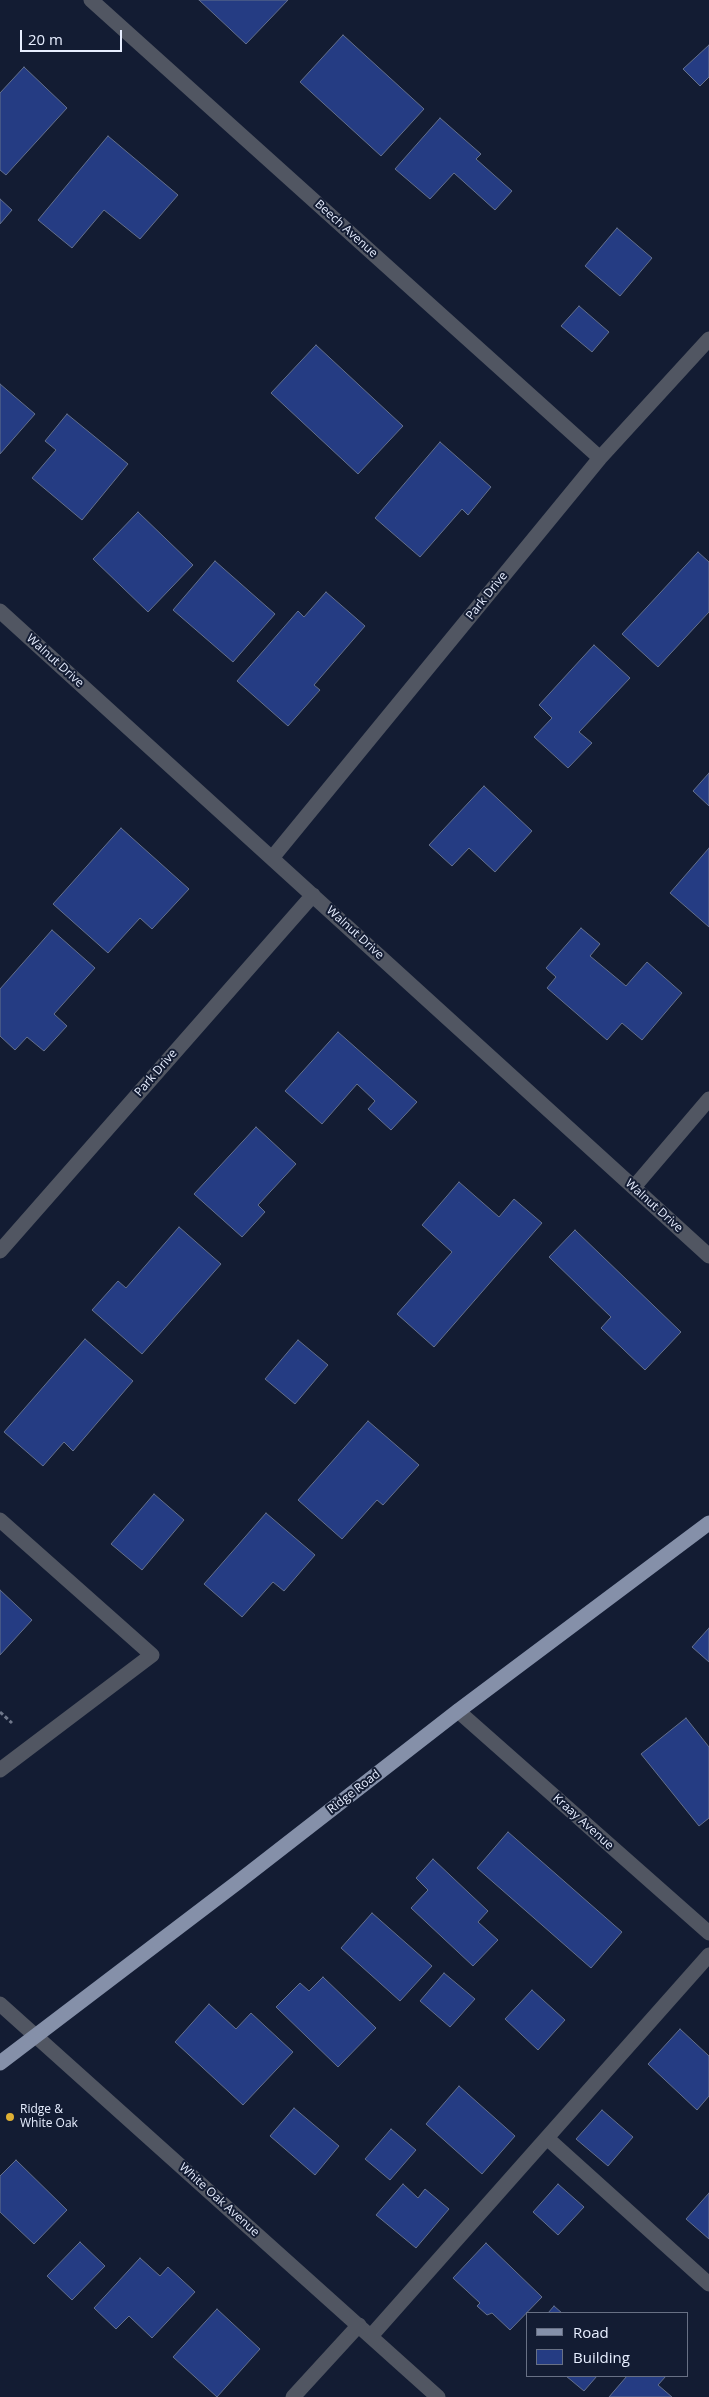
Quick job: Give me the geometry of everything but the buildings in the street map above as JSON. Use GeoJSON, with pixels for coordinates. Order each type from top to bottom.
{"type":"FeatureCollection","features":[{"type":"Feature","properties":{"kind":"main road","name":"Ridge Road"},"geometry":{"type":"LineString","coordinates":[[0,2063],[246,1876],[458,1711],[709,1523]]}},
{"type":"Feature","properties":{"kind":"street","name":"Beech Avenue"},"geometry":{"type":"LineString","coordinates":[[91,0],[600,458]]}},
{"type":"Feature","properties":{"kind":"street","name":"Park Drive"},"geometry":{"type":"LineString","coordinates":[[272,858],[600,458],[709,340]]}},
{"type":"Feature","properties":{"kind":"street","name":"Walnut Drive"},"geometry":{"type":"LineString","coordinates":[[0,611],[709,1256]]}},
{"type":"Feature","properties":{"kind":"street","name":"Park Drive"},"geometry":{"type":"LineString","coordinates":[[0,1251],[313,895]]}},
{"type":"Feature","properties":{"kind":"street"},"geometry":{"type":"LineString","coordinates":[[634,1188],[709,1099]]}},
{"type":"Feature","properties":{"kind":"street"},"geometry":{"type":"LineString","coordinates":[[0,1520],[152,1655],[0,1770]]}},
{"type":"Feature","properties":{"kind":"street","name":"Kraay Avenue"},"geometry":{"type":"LineString","coordinates":[[458,1711],[709,1933]]}},
{"type":"Feature","properties":{"kind":"street"},"geometry":{"type":"LineString","coordinates":[[371,2336],[709,1955]]}},
{"type":"Feature","properties":{"kind":"street","name":"White Oak Avenue"},"geometry":{"type":"LineString","coordinates":[[0,2004],[438,2397]]}},
{"type":"Feature","properties":{"kind":"street"},"geometry":{"type":"LineString","coordinates":[[547,2138],[709,2284]]}},
{"type":"Feature","properties":{"kind":"street"},"geometry":{"type":"LineString","coordinates":[[293,2397],[359,2325]]}},
{"type":"Feature","properties":{"kind":"path"},"geometry":{"type":"LineString","coordinates":[[0,1712],[12,1723]]}},
{"type":"Feature","properties":{"kind":"place","name":"Ridge & White Oak"},"geometry":{"type":"Point","coordinates":[10,2117]}}]}
